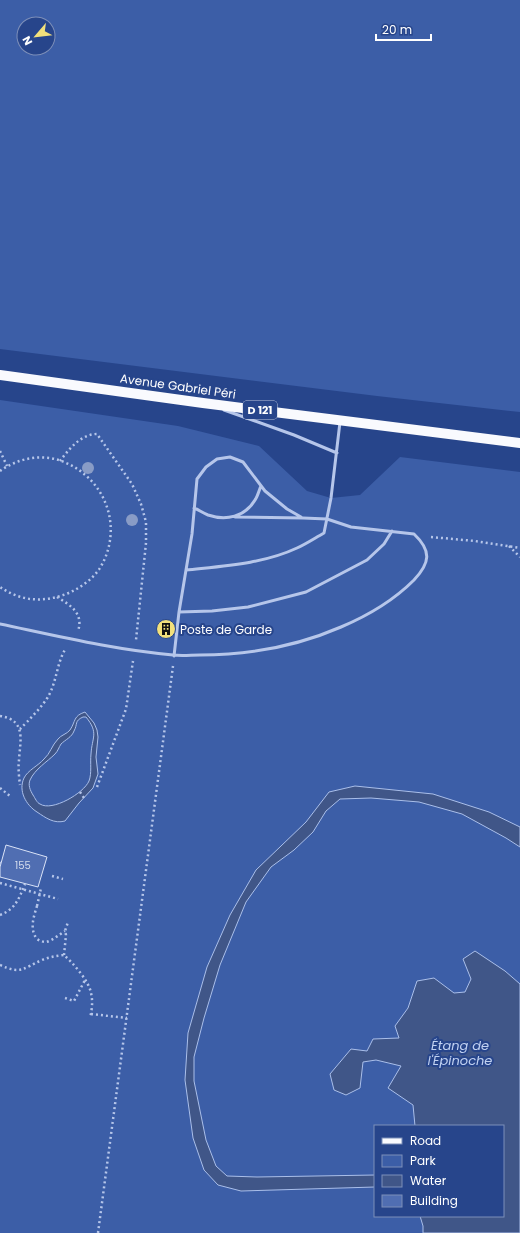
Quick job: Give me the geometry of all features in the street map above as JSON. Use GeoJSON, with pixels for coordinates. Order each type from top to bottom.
{"type":"FeatureCollection","features":[{"type":"Feature","properties":{"kind":"main road","name":"Avenue Gabriel Péri"},"geometry":{"type":"LineString","coordinates":[[0,375],[203,403],[520,443]]}},
{"type":"Feature","properties":{"kind":"lane"},"geometry":{"type":"LineString","coordinates":[[203,403],[294,435],[337,453]]}},
{"type":"Feature","properties":{"kind":"lane"},"geometry":{"type":"LineString","coordinates":[[186,570],[246,563],[273,557],[297,549],[324,533],[331,498],[340,420]]}},
{"type":"Feature","properties":{"kind":"lane"},"geometry":{"type":"LineString","coordinates":[[174,656],[192,534],[197,479],[206,467],[217,459],[230,457],[243,462],[265,491],[287,509],[303,518]]}},
{"type":"Feature","properties":{"kind":"lane"},"geometry":{"type":"LineString","coordinates":[[235,517],[247,510],[255,500],[261,486]]}},
{"type":"Feature","properties":{"kind":"lane"},"geometry":{"type":"LineString","coordinates":[[0,624],[71,639],[174,656],[219,655],[258,651],[286,646],[322,636],[354,622],[385,603],[410,584],[421,573],[426,565],[428,557],[426,547],[414,534],[351,527],[327,519],[223,517],[208,515],[194,508]]}},
{"type":"Feature","properties":{"kind":"lane"},"geometry":{"type":"LineString","coordinates":[[180,612],[212,611],[248,606],[306,592],[367,560],[384,544],[392,531]]}},
{"type":"Feature","properties":{"kind":"path"},"geometry":{"type":"LineString","coordinates":[[60,461],[69,449],[80,440],[92,434],[97,434],[132,484],[141,504],[146,522],[146,543],[126,709],[97,787]]}},
{"type":"Feature","properties":{"kind":"path"},"geometry":{"type":"LineString","coordinates":[[0,451],[7,466]]}},
{"type":"Feature","properties":{"kind":"path"},"geometry":{"type":"LineString","coordinates":[[0,471],[18,461],[30,458],[50,458],[60,461],[80,471],[99,489],[105,500],[110,515],[111,530],[105,556],[99,568],[89,580],[66,594],[57,597],[31,599],[7,592],[0,587]]}},
{"type":"Feature","properties":{"kind":"path"},"geometry":{"type":"LineString","coordinates":[[421,540],[432,537],[520,548]]}},
{"type":"Feature","properties":{"kind":"path"},"geometry":{"type":"LineString","coordinates":[[508,546],[520,557]]}},
{"type":"Feature","properties":{"kind":"path"},"geometry":{"type":"LineString","coordinates":[[20,729],[49,697],[62,654],[71,639],[79,630],[80,621],[77,613],[69,604],[57,597]]}},
{"type":"Feature","properties":{"kind":"path"},"geometry":{"type":"LineString","coordinates":[[98,1233],[174,656]]}},
{"type":"Feature","properties":{"kind":"path"},"geometry":{"type":"LineString","coordinates":[[0,716],[8,718],[20,729],[21,740],[18,761],[20,785]]}},
{"type":"Feature","properties":{"kind":"path"},"geometry":{"type":"LineString","coordinates":[[0,788],[10,796]]}},
{"type":"Feature","properties":{"kind":"path"},"geometry":{"type":"LineString","coordinates":[[80,792],[84,798]]}},
{"type":"Feature","properties":{"kind":"path"},"geometry":{"type":"LineString","coordinates":[[52,876],[63,879]]}},
{"type":"Feature","properties":{"kind":"path"},"geometry":{"type":"LineString","coordinates":[[0,882],[58,899]]}},
{"type":"Feature","properties":{"kind":"path"},"geometry":{"type":"LineString","coordinates":[[0,915],[12,908],[25,884]]}},
{"type":"Feature","properties":{"kind":"path"},"geometry":{"type":"LineString","coordinates":[[41,888],[38,906],[33,918],[32,926],[36,937],[40,941],[45,942],[65,931]]}},
{"type":"Feature","properties":{"kind":"path"},"geometry":{"type":"LineString","coordinates":[[64,955],[65,931],[68,922]]}},
{"type":"Feature","properties":{"kind":"path"},"geometry":{"type":"LineString","coordinates":[[0,965],[14,970],[24,970],[36,962],[49,957],[64,955],[71,961],[85,980],[91,992],[90,1018]]}},
{"type":"Feature","properties":{"kind":"path"},"geometry":{"type":"LineString","coordinates":[[65,998],[74,1001],[85,980]]}},
{"type":"Feature","properties":{"kind":"path"},"geometry":{"type":"LineString","coordinates":[[91,1014],[127,1018]]}},
{"type":"Feature","properties":{"kind":"green space"},"geometry":{"type":"Polygon","coordinates":[[[0,0],[520,0],[520,412],[377,396],[0,349],[0,0]]]}},
{"type":"Feature","properties":{"kind":"green space"},"geometry":{"type":"Polygon","coordinates":[[[0,400],[178,426],[259,446],[307,491],[331,498],[360,495],[400,457],[520,472],[520,1233],[0,1233],[0,400]]]}},
{"type":"Feature","properties":{"kind":"water"},"geometry":{"type":"Polygon","coordinates":[[[85,712],[94,723],[97,730],[98,737],[96,757],[98,774],[93,788],[65,821],[57,822],[50,820],[29,806],[24,797],[22,783],[26,775],[46,757],[56,741],[70,730],[78,715],[85,712]],[[86,717],[78,720],[72,735],[61,744],[56,753],[32,776],[29,784],[30,789],[39,803],[45,806],[67,800],[81,791],[89,781],[94,731],[86,717]]]}},
{"type":"Feature","properties":{"kind":"water"},"geometry":{"type":"Polygon","coordinates":[[[355,786],[433,794],[489,812],[520,827],[520,847],[462,814],[419,802],[371,798],[340,799],[326,811],[313,832],[294,850],[271,867],[246,902],[220,965],[194,1057],[194,1081],[206,1140],[216,1166],[227,1176],[257,1177],[374,1175],[374,1187],[241,1191],[218,1185],[204,1170],[193,1138],[185,1080],[188,1033],[207,967],[230,915],[256,870],[306,822],[329,792],[355,786]]]}},
{"type":"Feature","properties":{"kind":"water","name":"Étang de l'Épinoche"},"geometry":{"type":"Polygon","coordinates":[[[475,951],[505,971],[520,984],[520,1233],[423,1233],[420,1217],[504,1217],[504,1125],[415,1125],[413,1105],[388,1088],[401,1066],[376,1060],[363,1062],[360,1088],[346,1095],[334,1090],[330,1074],[351,1049],[367,1051],[373,1039],[399,1038],[395,1026],[408,1008],[417,981],[434,978],[454,993],[465,992],[471,979],[463,959],[475,951]]]}},
{"type":"Feature","properties":{"kind":"building","name":"Poste de Garde"},"geometry":{"type":"Polygon","coordinates":[[[162,623],[171,625],[170,635],[161,633],[162,623]]]}},
{"type":"Feature","properties":{"kind":"building"},"geometry":{"type":"Polygon","coordinates":[[[6,845],[47,857],[38,887],[0,877],[0,867],[6,845]]]}},
{"type":"Feature","properties":{"kind":"place","name":"Poste de Garde"},"geometry":{"type":"Point","coordinates":[166,629]}}]}
